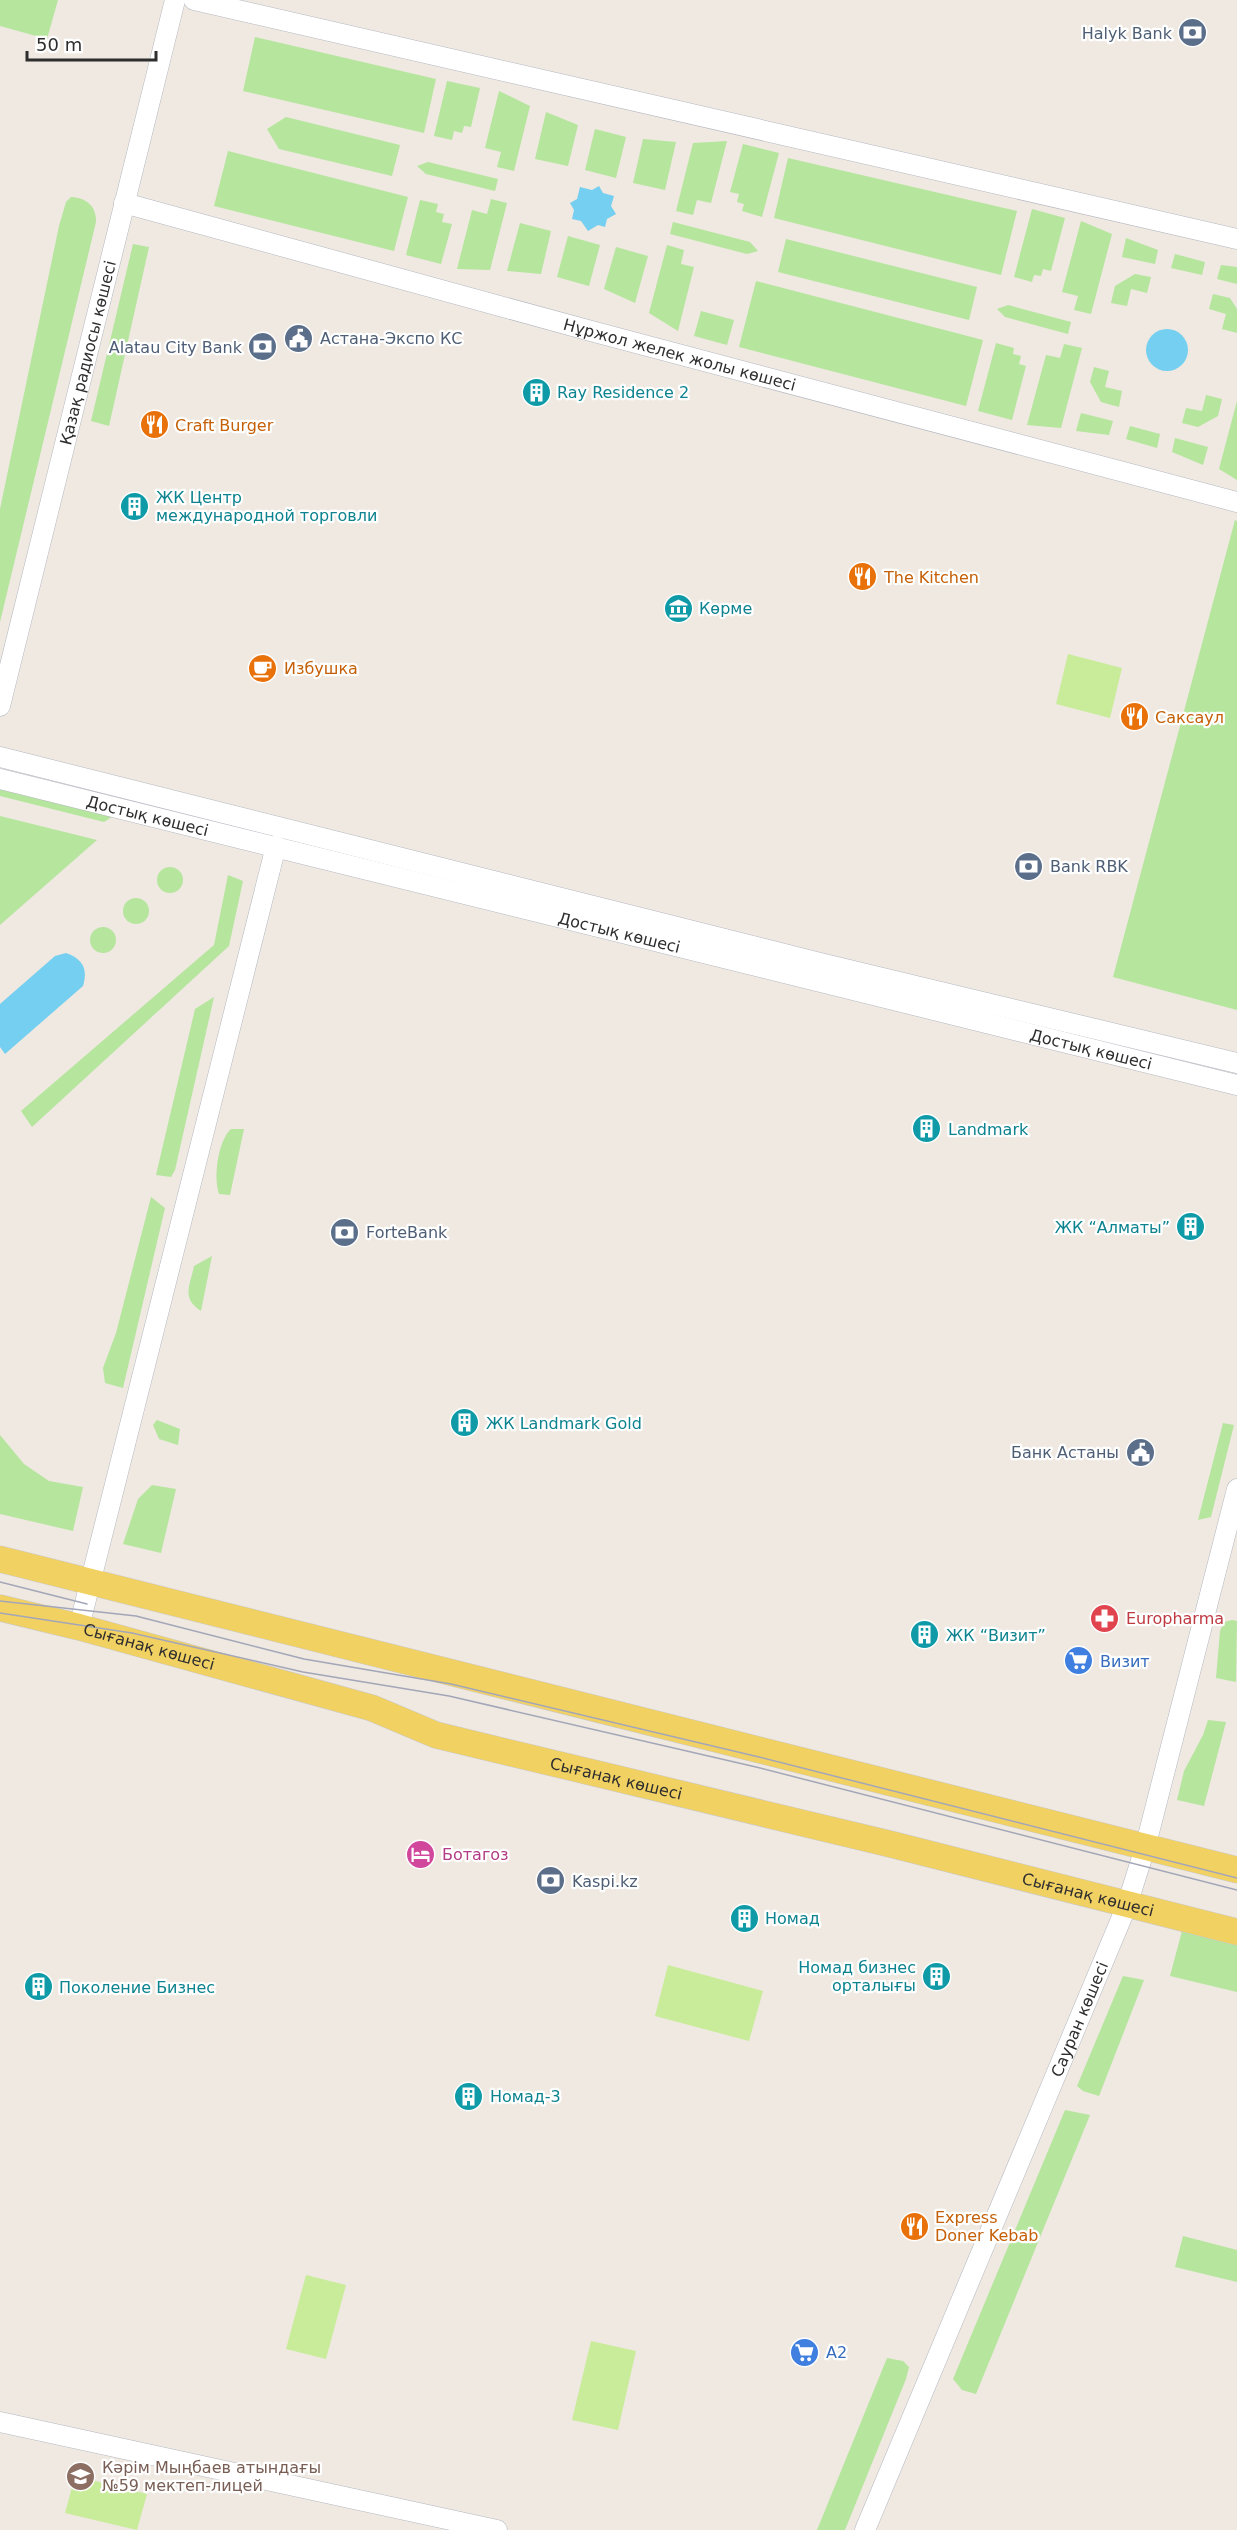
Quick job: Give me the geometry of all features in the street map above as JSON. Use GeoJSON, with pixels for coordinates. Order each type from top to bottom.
{"type":"FeatureCollection","features":[{"type":"Feature","properties":{"kind":"main road"},"geometry":{"type":"LineString","coordinates":[[0,1559],[1237,1870]]}},
{"type":"Feature","properties":{"kind":"main road","name":"Сығанақ көшесі"},"geometry":{"type":"LineString","coordinates":[[0,1608],[372,1708],[436,1735],[891,1844],[1237,1932]]}},
{"type":"Feature","properties":{"kind":"street","name":"Қазақ радиосы көшесі"},"geometry":{"type":"LineString","coordinates":[[0,706],[175,0]]}},
{"type":"Feature","properties":{"kind":"street"},"geometry":{"type":"LineString","coordinates":[[195,0],[1237,239]]}},
{"type":"Feature","properties":{"kind":"street","name":"Нұржол желек жолы көшесі"},"geometry":{"type":"LineString","coordinates":[[124,203],[591,331],[1237,502]]}},
{"type":"Feature","properties":{"kind":"street","name":"Достық көшесі"},"geometry":{"type":"LineString","coordinates":[[0,757],[820,963],[1237,1063]]}},
{"type":"Feature","properties":{"kind":"street","name":"Достық көшесі"},"geometry":{"type":"LineString","coordinates":[[0,779],[1237,1085]]}},
{"type":"Feature","properties":{"kind":"street"},"geometry":{"type":"LineString","coordinates":[[79,1628],[276,846]]}},
{"type":"Feature","properties":{"kind":"street","name":"Сауран көшесі"},"geometry":{"type":"LineString","coordinates":[[865,2530],[1127,1905],[1145,1848],[1237,1490]]}},
{"type":"Feature","properties":{"kind":"street"},"geometry":{"type":"LineString","coordinates":[[0,2422],[497,2530]]}},
{"type":"Feature","properties":{"kind":"green space"},"geometry":{"type":"Polygon","coordinates":[[[0,0],[58,0],[47,39],[0,26],[0,0]]]}},
{"type":"Feature","properties":{"kind":"green space"},"geometry":{"type":"Polygon","coordinates":[[[255,37],[436,79],[424,133],[243,91],[255,37]]]}},
{"type":"Feature","properties":{"kind":"green space"},"geometry":{"type":"Polygon","coordinates":[[[447,81],[480,88],[471,127],[464,126],[462,133],[454,131],[452,140],[434,136],[447,81]]]}},
{"type":"Feature","properties":{"kind":"green space"},"geometry":{"type":"Polygon","coordinates":[[[499,91],[530,106],[514,171],[497,167],[501,152],[485,148],[499,91]]]}},
{"type":"Feature","properties":{"kind":"green space"},"geometry":{"type":"Polygon","coordinates":[[[546,112],[578,125],[568,166],[535,159],[546,112]]]}},
{"type":"Feature","properties":{"kind":"green space"},"geometry":{"type":"Polygon","coordinates":[[[286,117],[400,145],[392,176],[279,149],[267,129],[286,117]]]}},
{"type":"Feature","properties":{"kind":"green space"},"geometry":{"type":"Polygon","coordinates":[[[595,129],[626,137],[616,178],[585,170],[595,129]]]}},
{"type":"Feature","properties":{"kind":"green space"},"geometry":{"type":"Polygon","coordinates":[[[643,139],[676,142],[665,190],[633,183],[643,139]]]}},
{"type":"Feature","properties":{"kind":"green space"},"geometry":{"type":"Polygon","coordinates":[[[727,141],[711,203],[697,200],[693,215],[676,211],[693,143],[727,141]]]}},
{"type":"Feature","properties":{"kind":"green space"},"geometry":{"type":"Polygon","coordinates":[[[743,144],[779,153],[762,217],[742,211],[744,204],[737,202],[739,194],[730,192],[743,144]]]}},
{"type":"Feature","properties":{"kind":"green space"},"geometry":{"type":"Polygon","coordinates":[[[228,151],[408,197],[394,251],[214,206],[228,151]]]}},
{"type":"Feature","properties":{"kind":"green space"},"geometry":{"type":"Polygon","coordinates":[[[788,158],[1017,211],[1001,275],[774,218],[788,158]]]}},
{"type":"Feature","properties":{"kind":"green space"},"geometry":{"type":"Polygon","coordinates":[[[428,162],[498,179],[495,191],[426,174],[417,166],[428,162]]]}},
{"type":"Feature","properties":{"kind":"green space"},"geometry":{"type":"Polygon","coordinates":[[[71,197],[82,199],[90,204],[96,216],[96,222],[0,622],[0,509],[59,226],[66,202],[71,197]]]}},
{"type":"Feature","properties":{"kind":"green space"},"geometry":{"type":"Polygon","coordinates":[[[491,199],[507,203],[490,270],[457,269],[472,210],[487,214],[491,199]]]}},
{"type":"Feature","properties":{"kind":"green space"},"geometry":{"type":"Polygon","coordinates":[[[420,200],[438,204],[436,212],[444,214],[442,222],[452,224],[441,264],[406,255],[420,200]]]}},
{"type":"Feature","properties":{"kind":"green space"},"geometry":{"type":"Polygon","coordinates":[[[1032,209],[1065,218],[1051,271],[1043,269],[1041,276],[1034,275],[1032,282],[1014,277],[1032,209]]]}},
{"type":"Feature","properties":{"kind":"green space"},"geometry":{"type":"Polygon","coordinates":[[[1081,221],[1112,234],[1091,314],[1074,310],[1078,296],[1062,292],[1081,221]]]}},
{"type":"Feature","properties":{"kind":"green space"},"geometry":{"type":"Polygon","coordinates":[[[673,222],[750,242],[758,251],[747,254],[670,234],[673,222]]]}},
{"type":"Feature","properties":{"kind":"green space"},"geometry":{"type":"Polygon","coordinates":[[[520,223],[551,231],[541,274],[507,271],[520,223]]]}},
{"type":"Feature","properties":{"kind":"green space"},"geometry":{"type":"Polygon","coordinates":[[[568,236],[600,245],[589,286],[557,277],[568,236]]]}},
{"type":"Feature","properties":{"kind":"green space"},"geometry":{"type":"Polygon","coordinates":[[[1126,238],[1158,250],[1155,264],[1122,257],[1126,238]]]}},
{"type":"Feature","properties":{"kind":"green space"},"geometry":{"type":"Polygon","coordinates":[[[786,239],[977,287],[969,320],[778,272],[786,239]]]}},
{"type":"Feature","properties":{"kind":"green space"},"geometry":{"type":"Polygon","coordinates":[[[133,244],[149,247],[109,426],[91,421],[133,244]]]}},
{"type":"Feature","properties":{"kind":"green space"},"geometry":{"type":"Polygon","coordinates":[[[667,245],[684,250],[681,264],[694,267],[678,331],[649,313],[667,245]]]}},
{"type":"Feature","properties":{"kind":"green space"},"geometry":{"type":"Polygon","coordinates":[[[616,247],[648,256],[635,303],[604,289],[616,247]]]}},
{"type":"Feature","properties":{"kind":"green space"},"geometry":{"type":"Polygon","coordinates":[[[1175,254],[1205,262],[1202,275],[1171,268],[1175,254]]]}},
{"type":"Feature","properties":{"kind":"green space"},"geometry":{"type":"Polygon","coordinates":[[[1221,265],[1237,267],[1237,284],[1217,279],[1221,265]]]}},
{"type":"Feature","properties":{"kind":"green space"},"geometry":{"type":"Polygon","coordinates":[[[1135,274],[1151,277],[1147,293],[1131,289],[1127,306],[1111,303],[1115,286],[1135,274]]]}},
{"type":"Feature","properties":{"kind":"green space"},"geometry":{"type":"Polygon","coordinates":[[[756,281],[983,340],[966,406],[739,347],[756,281]]]}},
{"type":"Feature","properties":{"kind":"green space"},"geometry":{"type":"Polygon","coordinates":[[[1213,294],[1230,298],[1237,309],[1237,333],[1222,329],[1226,314],[1209,309],[1213,294]]]}},
{"type":"Feature","properties":{"kind":"green space"},"geometry":{"type":"Polygon","coordinates":[[[1008,305],[1071,322],[1068,334],[1005,317],[997,309],[1008,305]]]}},
{"type":"Feature","properties":{"kind":"green space"},"geometry":{"type":"Polygon","coordinates":[[[701,311],[734,320],[727,345],[694,336],[701,311]]]}},
{"type":"Feature","properties":{"kind":"green space"},"geometry":{"type":"Polygon","coordinates":[[[996,343],[1014,348],[1013,354],[1021,356],[1019,364],[1026,366],[1012,420],[978,411],[996,343]]]}},
{"type":"Feature","properties":{"kind":"green space"},"geometry":{"type":"Polygon","coordinates":[[[1064,344],[1082,348],[1061,428],[1027,425],[1046,355],[1060,358],[1064,344]]]}},
{"type":"Feature","properties":{"kind":"green space"},"geometry":{"type":"Polygon","coordinates":[[[1094,367],[1109,371],[1105,387],[1122,391],[1119,407],[1101,402],[1090,382],[1094,367]]]}},
{"type":"Feature","properties":{"kind":"green space"},"geometry":{"type":"Polygon","coordinates":[[[1206,395],[1222,399],[1218,416],[1198,427],[1182,423],[1186,408],[1202,411],[1206,395]]]}},
{"type":"Feature","properties":{"kind":"green space"},"geometry":{"type":"Polygon","coordinates":[[[1237,401],[1237,480],[1219,469],[1237,401]]]}},
{"type":"Feature","properties":{"kind":"green space"},"geometry":{"type":"Polygon","coordinates":[[[1081,413],[1113,421],[1109,435],[1076,431],[1081,413]]]}},
{"type":"Feature","properties":{"kind":"green space"},"geometry":{"type":"Polygon","coordinates":[[[1130,426],[1160,434],[1157,448],[1126,439],[1130,426]]]}},
{"type":"Feature","properties":{"kind":"green space"},"geometry":{"type":"Polygon","coordinates":[[[1175,438],[1208,447],[1203,465],[1172,452],[1175,438]]]}},
{"type":"Feature","properties":{"kind":"green space"},"geometry":{"type":"Polygon","coordinates":[[[1235,520],[1237,521],[1237,1010],[1113,977],[1235,520]]]}},
{"type":"Feature","properties":{"kind":"green space"},"geometry":{"type":"Polygon","coordinates":[[[1068,654],[1122,668],[1110,718],[1056,704],[1068,654]]]}},
{"type":"Feature","properties":{"kind":"green space"},"geometry":{"type":"Polygon","coordinates":[[[0,787],[115,815],[104,822],[0,796],[0,787]]]}},
{"type":"Feature","properties":{"kind":"green space"},"geometry":{"type":"Polygon","coordinates":[[[0,816],[97,840],[0,925],[0,816]]]}},
{"type":"Feature","properties":{"kind":"green space"},"geometry":{"type":"Polygon","coordinates":[[[170,867],[179,871],[183,880],[179,889],[170,893],[161,889],[157,880],[161,871],[170,867]]]}},
{"type":"Feature","properties":{"kind":"green space"},"geometry":{"type":"Polygon","coordinates":[[[228,875],[243,881],[229,946],[32,1127],[21,1111],[214,945],[228,875]]]}},
{"type":"Feature","properties":{"kind":"green space"},"geometry":{"type":"Polygon","coordinates":[[[136,898],[145,902],[149,911],[145,920],[136,924],[127,920],[123,911],[127,902],[136,898]]]}},
{"type":"Feature","properties":{"kind":"green space"},"geometry":{"type":"Polygon","coordinates":[[[103,927],[112,931],[116,940],[112,949],[103,953],[94,949],[90,940],[94,931],[103,927]]]}},
{"type":"Feature","properties":{"kind":"green space"},"geometry":{"type":"Polygon","coordinates":[[[214,997],[175,1170],[171,1177],[156,1175],[195,1009],[214,997]]]}},
{"type":"Feature","properties":{"kind":"green space"},"geometry":{"type":"Polygon","coordinates":[[[231,1129],[244,1129],[230,1195],[219,1194],[218,1160],[223,1142],[231,1129]]]}},
{"type":"Feature","properties":{"kind":"green space"},"geometry":{"type":"Polygon","coordinates":[[[151,1197],[165,1208],[123,1388],[105,1383],[103,1368],[116,1333],[151,1197]]]}},
{"type":"Feature","properties":{"kind":"green space"},"geometry":{"type":"Polygon","coordinates":[[[212,1256],[201,1311],[191,1301],[189,1286],[194,1266],[212,1256]]]}},
{"type":"Feature","properties":{"kind":"green space"},"geometry":{"type":"Polygon","coordinates":[[[157,1420],[180,1429],[178,1445],[159,1439],[153,1425],[157,1420]]]}},
{"type":"Feature","properties":{"kind":"green space"},"geometry":{"type":"Polygon","coordinates":[[[1223,1423],[1234,1425],[1211,1517],[1198,1520],[1223,1423]]]}},
{"type":"Feature","properties":{"kind":"green space"},"geometry":{"type":"Polygon","coordinates":[[[0,1435],[24,1464],[49,1481],[83,1487],[73,1531],[0,1514],[0,1435]]]}},
{"type":"Feature","properties":{"kind":"green space"},"geometry":{"type":"Polygon","coordinates":[[[152,1485],[176,1489],[161,1553],[123,1544],[138,1499],[152,1485]]]}},
{"type":"Feature","properties":{"kind":"green space"},"geometry":{"type":"Polygon","coordinates":[[[1237,1621],[1236,1682],[1216,1678],[1220,1631],[1224,1622],[1237,1621]]]}},
{"type":"Feature","properties":{"kind":"green space"},"geometry":{"type":"Polygon","coordinates":[[[1208,1720],[1226,1722],[1204,1806],[1177,1800],[1184,1771],[1203,1735],[1208,1720]]]}},
{"type":"Feature","properties":{"kind":"green space"},"geometry":{"type":"Polygon","coordinates":[[[1182,1931],[1237,1944],[1237,1992],[1170,1976],[1182,1931]]]}},
{"type":"Feature","properties":{"kind":"green space"},"geometry":{"type":"Polygon","coordinates":[[[668,1965],[763,1991],[749,2041],[655,2016],[668,1965]]]}},
{"type":"Feature","properties":{"kind":"green space"},"geometry":{"type":"Polygon","coordinates":[[[1123,1976],[1144,1980],[1099,2096],[1083,2091],[1077,2086],[1123,1976]]]}},
{"type":"Feature","properties":{"kind":"green space"},"geometry":{"type":"Polygon","coordinates":[[[1065,2110],[1090,2115],[976,2394],[962,2390],[953,2379],[1065,2110]]]}},
{"type":"Feature","properties":{"kind":"green space"},"geometry":{"type":"Polygon","coordinates":[[[1183,2236],[1237,2250],[1237,2282],[1175,2267],[1183,2236]]]}},
{"type":"Feature","properties":{"kind":"green space"},"geometry":{"type":"Polygon","coordinates":[[[306,2275],[346,2285],[326,2359],[286,2349],[306,2275]]]}},
{"type":"Feature","properties":{"kind":"green space"},"geometry":{"type":"Polygon","coordinates":[[[591,2341],[636,2351],[618,2430],[572,2420],[591,2341]]]}},
{"type":"Feature","properties":{"kind":"green space"},"geometry":{"type":"Polygon","coordinates":[[[887,2358],[903,2361],[909,2367],[845,2530],[817,2530],[887,2358]]]}},
{"type":"Feature","properties":{"kind":"green space"},"geometry":{"type":"Polygon","coordinates":[[[75,2476],[147,2494],[137,2530],[65,2513],[75,2476]]]}},
{"type":"Feature","properties":{"kind":"water"},"geometry":{"type":"Polygon","coordinates":[[[599,186],[603,193],[614,196],[611,206],[616,214],[607,219],[605,227],[598,225],[588,231],[581,221],[572,219],[574,210],[570,203],[577,199],[580,187],[592,190],[599,186]]]}},
{"type":"Feature","properties":{"kind":"water"},"geometry":{"type":"Polygon","coordinates":[[[1167,329],[1182,335],[1188,350],[1182,365],[1167,371],[1152,365],[1146,350],[1152,335],[1167,329]]]}},
{"type":"Feature","properties":{"kind":"water"},"geometry":{"type":"Polygon","coordinates":[[[66,953],[77,958],[83,965],[85,975],[83,986],[5,1054],[0,1047],[0,1004],[55,956],[66,953]]]}},
{"type":"Feature","properties":{"kind":"tram line"},"geometry":{"type":"LineString","coordinates":[[0,1582],[87,1604]]}},
{"type":"Feature","properties":{"kind":"tram line"},"geometry":{"type":"LineString","coordinates":[[0,1601],[136,1616],[304,1659],[451,1684],[759,1757],[1237,1878]]}},
{"type":"Feature","properties":{"kind":"tram line"},"geometry":{"type":"LineString","coordinates":[[0,1613],[132,1633],[303,1672],[449,1696],[756,1767],[1237,1890]]}},
{"type":"Feature","properties":{"kind":"place","name":"Halyk Bank"},"geometry":{"type":"Point","coordinates":[1193,33]}},
{"type":"Feature","properties":{"kind":"place","name":"Астана-Экспо КС"},"geometry":{"type":"Point","coordinates":[299,338]}},
{"type":"Feature","properties":{"kind":"place","name":"Alatau City Bank"},"geometry":{"type":"Point","coordinates":[263,347]}},
{"type":"Feature","properties":{"kind":"place","name":"Ray Residence 2"},"geometry":{"type":"Point","coordinates":[536,392]}},
{"type":"Feature","properties":{"kind":"place","name":"Craft Burger"},"geometry":{"type":"Point","coordinates":[154,425]}},
{"type":"Feature","properties":{"kind":"place","name":"ЖК Центр международной торговли"},"geometry":{"type":"Point","coordinates":[135,506]}},
{"type":"Feature","properties":{"kind":"place","name":"The Kitchen"},"geometry":{"type":"Point","coordinates":[863,577]}},
{"type":"Feature","properties":{"kind":"place","name":"Көрме"},"geometry":{"type":"Point","coordinates":[678,608]}},
{"type":"Feature","properties":{"kind":"place","name":"Избушка"},"geometry":{"type":"Point","coordinates":[263,668]}},
{"type":"Feature","properties":{"kind":"place","name":"Саксаул"},"geometry":{"type":"Point","coordinates":[1134,717]}},
{"type":"Feature","properties":{"kind":"place","name":"Bank RBK"},"geometry":{"type":"Point","coordinates":[1029,866]}},
{"type":"Feature","properties":{"kind":"place","name":"Landmark"},"geometry":{"type":"Point","coordinates":[927,1129]}},
{"type":"Feature","properties":{"kind":"place","name":"ЖК “Алматы”"},"geometry":{"type":"Point","coordinates":[1191,1227]}},
{"type":"Feature","properties":{"kind":"place","name":"ForteBank"},"geometry":{"type":"Point","coordinates":[345,1232]}},
{"type":"Feature","properties":{"kind":"place","name":"ЖК Landmark Gold"},"geometry":{"type":"Point","coordinates":[465,1423]}},
{"type":"Feature","properties":{"kind":"place","name":"Банк Астаны"},"geometry":{"type":"Point","coordinates":[1140,1452]}},
{"type":"Feature","properties":{"kind":"place","name":"Europharma"},"geometry":{"type":"Point","coordinates":[1105,1618]}},
{"type":"Feature","properties":{"kind":"place","name":"ЖК “Визит”"},"geometry":{"type":"Point","coordinates":[925,1635]}},
{"type":"Feature","properties":{"kind":"place","name":"Визит"},"geometry":{"type":"Point","coordinates":[1079,1661]}},
{"type":"Feature","properties":{"kind":"place","name":"Ботагоз"},"geometry":{"type":"Point","coordinates":[421,1854]}},
{"type":"Feature","properties":{"kind":"place","name":"Kaspi.kz"},"geometry":{"type":"Point","coordinates":[551,1881]}},
{"type":"Feature","properties":{"kind":"place","name":"Номад"},"geometry":{"type":"Point","coordinates":[744,1918]}},
{"type":"Feature","properties":{"kind":"place","name":"Номад бизнес орталығы"},"geometry":{"type":"Point","coordinates":[937,1976]}},
{"type":"Feature","properties":{"kind":"place","name":"Поколение Бизнес"},"geometry":{"type":"Point","coordinates":[38,1987]}},
{"type":"Feature","properties":{"kind":"place","name":"Номад-3"},"geometry":{"type":"Point","coordinates":[469,2096]}},
{"type":"Feature","properties":{"kind":"place","name":"Express Doner Kebab"},"geometry":{"type":"Point","coordinates":[914,2226]}},
{"type":"Feature","properties":{"kind":"place","name":"А2"},"geometry":{"type":"Point","coordinates":[805,2352]}},
{"type":"Feature","properties":{"kind":"place","name":"Кәрім Мыңбаев атындағы №59 мектеп-лицей"},"geometry":{"type":"Point","coordinates":[81,2476]}}]}
